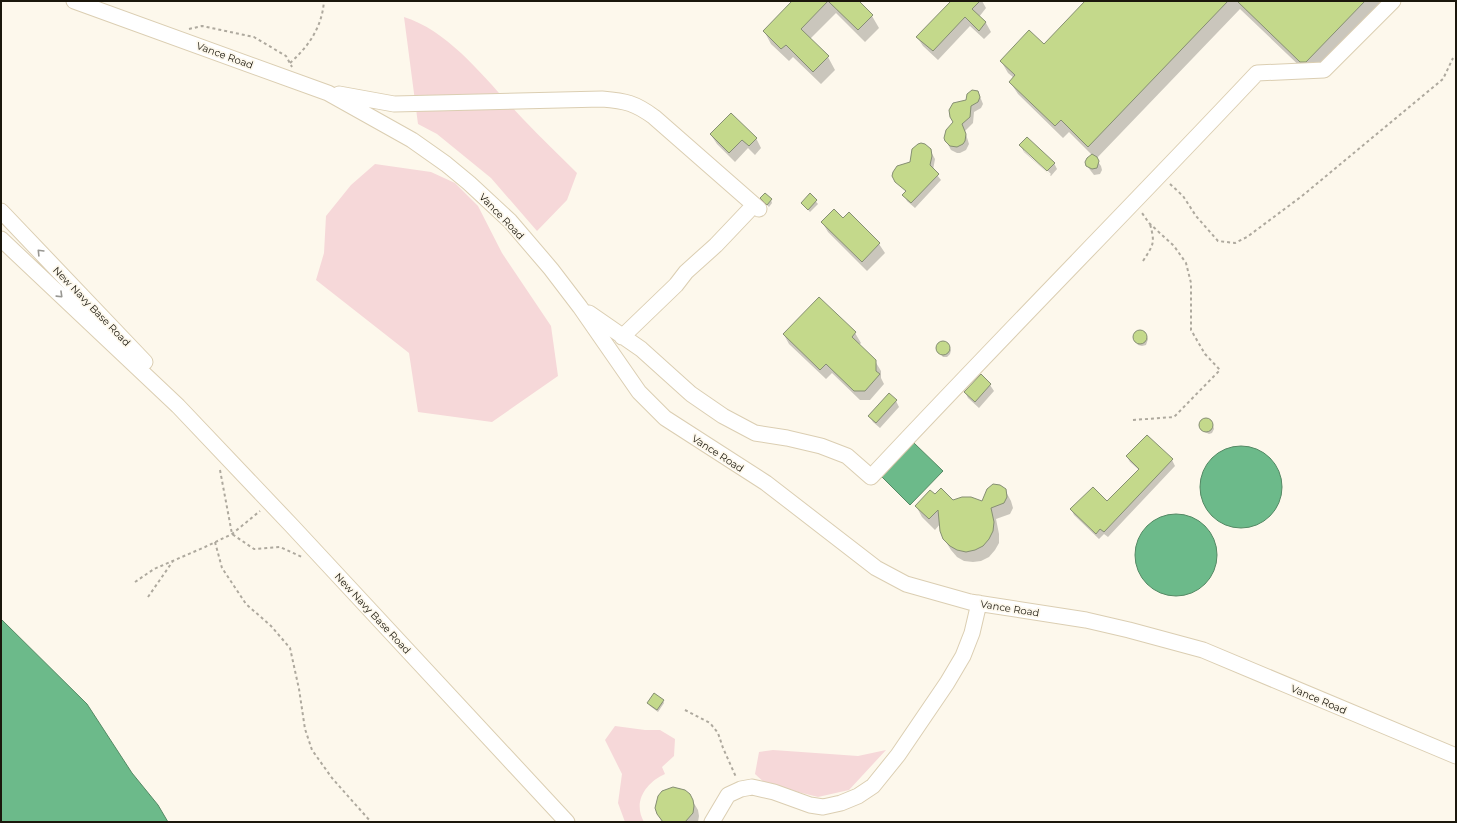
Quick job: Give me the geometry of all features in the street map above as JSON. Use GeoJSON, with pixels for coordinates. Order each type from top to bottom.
{"type":"FeatureCollection","features":[{"type":"Feature","properties":{"kind":"street","name":"Vance Road"},"geometry":{"type":"LineString","coordinates":[[74,1],[328,93],[412,140],[446,164],[510,220],[551,268],[580,307],[638,392],[665,418],[766,483],[876,568],[906,584],[979,603],[1086,620],[1203,650],[1456,756]]}},
{"type":"Feature","properties":{"kind":"street"},"geometry":{"type":"LineString","coordinates":[[580,307],[641,349],[691,394],[724,416],[755,433],[787,438],[821,446],[847,456],[871,477],[973,368],[1257,74],[1324,70],[1393,1]]}},
{"type":"Feature","properties":{"kind":"street"},"geometry":{"type":"LineString","coordinates":[[328,93],[394,104],[622,100],[640,106],[654,116],[756,207],[686,272],[676,285],[622,337]]}},
{"type":"Feature","properties":{"kind":"street","name":"New Navy Base Road"},"geometry":{"type":"LineString","coordinates":[[1,211],[148,366],[178,406]]}},
{"type":"Feature","properties":{"kind":"street","name":"New Navy Base Road"},"geometry":{"type":"LineString","coordinates":[[1,239],[178,406],[567,822]]}},
{"type":"Feature","properties":{"kind":"street"},"geometry":{"type":"LineString","coordinates":[[712,822],[728,795],[741,789],[752,787],[774,792],[810,805],[823,807],[841,803],[858,796],[873,786],[898,755],[947,683],[963,656],[972,633],[979,603]]}},
{"type":"Feature","properties":{"kind":"path"},"geometry":{"type":"LineString","coordinates":[[290,63],[303,51],[316,32],[323,13],[324,1]]}},
{"type":"Feature","properties":{"kind":"path"},"geometry":{"type":"LineString","coordinates":[[188,29],[202,26],[254,37],[286,56],[302,83]]}},
{"type":"Feature","properties":{"kind":"path"},"geometry":{"type":"LineString","coordinates":[[1160,176],[1183,196],[1196,216],[1218,242],[1235,243],[1247,237],[1302,196],[1443,79],[1453,58]]}},
{"type":"Feature","properties":{"kind":"path"},"geometry":{"type":"LineString","coordinates":[[1133,420],[1174,417],[1220,370],[1205,354],[1191,330],[1191,283],[1186,263],[1174,246],[1150,222],[1134,203]]}},
{"type":"Feature","properties":{"kind":"path"},"geometry":{"type":"LineString","coordinates":[[1143,261],[1153,246],[1150,222]]}},
{"type":"Feature","properties":{"kind":"path"},"geometry":{"type":"LineString","coordinates":[[217,464],[220,470],[227,501],[232,534],[254,549],[280,547],[307,559]]}},
{"type":"Feature","properties":{"kind":"path"},"geometry":{"type":"LineString","coordinates":[[135,582],[154,569],[232,534],[270,503]]}},
{"type":"Feature","properties":{"kind":"path"},"geometry":{"type":"LineString","coordinates":[[215,542],[222,568],[246,604],[271,626],[290,648],[299,689],[305,729],[312,750],[332,778],[371,822]]}},
{"type":"Feature","properties":{"kind":"path"},"geometry":{"type":"LineString","coordinates":[[148,597],[174,560]]}},
{"type":"Feature","properties":{"kind":"path"},"geometry":{"type":"LineString","coordinates":[[685,710],[710,723],[718,733],[741,789]]}},
{"type":"Feature","properties":{"kind":"shaded area"},"geometry":{"type":"Polygon","coordinates":[[[404,17],[422,24],[438,34],[469,60],[529,126],[577,173],[567,200],[537,231],[491,178],[437,134],[418,124],[404,17]]]}},
{"type":"Feature","properties":{"kind":"shaded area"},"geometry":{"type":"Polygon","coordinates":[[[375,164],[431,172],[455,183],[478,206],[502,253],[551,326],[558,376],[492,422],[418,412],[409,353],[316,280],[324,253],[326,216],[351,185],[375,164]]]}},
{"type":"Feature","properties":{"kind":"shaded area"},"geometry":{"type":"Polygon","coordinates":[[[914,443],[943,471],[910,505],[882,477],[914,443]]]}},
{"type":"Feature","properties":{"kind":"shaded area"},"geometry":{"type":"Polygon","coordinates":[[[1241,446],[1249,447],[1264,453],[1270,458],[1275,464],[1281,479],[1281,495],[1275,510],[1270,516],[1264,521],[1249,527],[1241,528],[1233,527],[1218,521],[1212,516],[1207,510],[1201,495],[1200,487],[1201,479],[1207,464],[1212,458],[1218,453],[1233,447],[1241,446]]]}},
{"type":"Feature","properties":{"kind":"shaded area"},"geometry":{"type":"Polygon","coordinates":[[[1176,514],[1192,518],[1205,526],[1213,539],[1217,555],[1213,571],[1205,584],[1192,592],[1176,596],[1160,592],[1147,584],[1139,571],[1135,555],[1139,539],[1147,526],[1160,518],[1176,514]]]}},
{"type":"Feature","properties":{"kind":"shaded area"},"geometry":{"type":"Polygon","coordinates":[[[1,619],[87,704],[132,773],[158,805],[168,822],[1,822],[1,619]]]}},
{"type":"Feature","properties":{"kind":"shaded area"},"geometry":{"type":"Polygon","coordinates":[[[615,726],[645,730],[660,730],[675,739],[674,756],[662,767],[665,774],[652,782],[643,793],[640,807],[644,822],[625,822],[618,803],[622,774],[605,740],[615,726]]]}},
{"type":"Feature","properties":{"kind":"shaded area"},"geometry":{"type":"Polygon","coordinates":[[[773,750],[858,756],[886,750],[849,790],[818,797],[766,784],[755,774],[759,752],[773,750]]]}},
{"type":"Feature","properties":{"kind":"building"},"geometry":{"type":"Polygon","coordinates":[[[792,1],[828,1],[801,29],[829,56],[813,72],[786,45],[781,49],[763,31],[792,1]]]}},
{"type":"Feature","properties":{"kind":"building"},"geometry":{"type":"Polygon","coordinates":[[[828,1],[859,1],[873,15],[858,30],[828,1]]]}},
{"type":"Feature","properties":{"kind":"building"},"geometry":{"type":"Polygon","coordinates":[[[951,1],[980,1],[972,9],[986,22],[979,31],[965,17],[933,51],[916,37],[951,1]]]}},
{"type":"Feature","properties":{"kind":"building"},"geometry":{"type":"Polygon","coordinates":[[[1085,1],[1228,1],[1088,147],[1061,120],[1055,126],[1009,82],[1015,75],[1000,61],[1029,30],[1044,44],[1085,1]]]}},
{"type":"Feature","properties":{"kind":"building"},"geometry":{"type":"Polygon","coordinates":[[[1237,1],[1365,1],[1306,62],[1300,62],[1237,1]]]}},
{"type":"Feature","properties":{"kind":"building"},"geometry":{"type":"Polygon","coordinates":[[[972,90],[978,91],[980,97],[978,102],[971,106],[970,117],[962,124],[966,134],[965,141],[957,147],[950,146],[944,138],[946,130],[953,122],[950,117],[949,110],[953,103],[966,100],[967,94],[972,90]]]}},
{"type":"Feature","properties":{"kind":"building"},"geometry":{"type":"Polygon","coordinates":[[[731,113],[757,138],[749,146],[742,140],[729,153],[710,134],[731,113]]]}},
{"type":"Feature","properties":{"kind":"building"},"geometry":{"type":"Polygon","coordinates":[[[1027,137],[1055,163],[1047,171],[1019,145],[1027,137]]]}},
{"type":"Feature","properties":{"kind":"building"},"geometry":{"type":"Polygon","coordinates":[[[921,143],[925,144],[931,149],[932,156],[930,165],[939,174],[911,203],[902,195],[906,191],[895,182],[892,176],[897,166],[910,162],[912,149],[921,143]]]}},
{"type":"Feature","properties":{"kind":"building"},"geometry":{"type":"Polygon","coordinates":[[[1092,154],[1097,157],[1099,161],[1097,168],[1092,169],[1086,166],[1085,162],[1092,154]]]}},
{"type":"Feature","properties":{"kind":"building"},"geometry":{"type":"Polygon","coordinates":[[[765,193],[772,199],[767,205],[760,198],[765,193]]]}},
{"type":"Feature","properties":{"kind":"building"},"geometry":{"type":"Polygon","coordinates":[[[810,193],[817,200],[808,210],[801,203],[810,193]]]}},
{"type":"Feature","properties":{"kind":"building"},"geometry":{"type":"Polygon","coordinates":[[[834,209],[843,218],[849,212],[880,243],[862,262],[821,222],[834,209]]]}},
{"type":"Feature","properties":{"kind":"building"},"geometry":{"type":"Polygon","coordinates":[[[819,297],[856,332],[852,337],[876,360],[876,371],[880,374],[865,391],[854,391],[826,364],[820,370],[783,334],[819,297]]]}},
{"type":"Feature","properties":{"kind":"building"},"geometry":{"type":"Polygon","coordinates":[[[1140,330],[1145,332],[1147,337],[1145,342],[1140,344],[1135,342],[1133,337],[1135,332],[1140,330]]]}},
{"type":"Feature","properties":{"kind":"building"},"geometry":{"type":"Polygon","coordinates":[[[943,341],[948,343],[950,348],[948,353],[943,355],[938,353],[936,348],[938,343],[943,341]]]}},
{"type":"Feature","properties":{"kind":"building"},"geometry":{"type":"Polygon","coordinates":[[[981,374],[991,384],[975,402],[964,392],[981,374]]]}},
{"type":"Feature","properties":{"kind":"building"},"geometry":{"type":"Polygon","coordinates":[[[889,393],[897,400],[876,423],[868,416],[889,393]]]}},
{"type":"Feature","properties":{"kind":"building"},"geometry":{"type":"Polygon","coordinates":[[[1206,418],[1211,420],[1213,425],[1211,430],[1206,432],[1201,430],[1199,425],[1201,420],[1206,418]]]}},
{"type":"Feature","properties":{"kind":"building"},"geometry":{"type":"Polygon","coordinates":[[[1147,435],[1173,459],[1104,532],[1100,529],[1096,534],[1070,509],[1093,487],[1107,501],[1139,469],[1126,456],[1147,435]]]}},
{"type":"Feature","properties":{"kind":"building"},"geometry":{"type":"Polygon","coordinates":[[[993,484],[1000,485],[1006,489],[1007,497],[1004,503],[991,508],[994,522],[993,531],[983,546],[975,550],[966,552],[957,550],[950,546],[943,539],[940,531],[938,510],[929,519],[915,506],[930,490],[935,494],[941,488],[953,500],[962,497],[971,497],[982,501],[987,489],[993,484]]]}},
{"type":"Feature","properties":{"kind":"building"},"geometry":{"type":"Polygon","coordinates":[[[654,693],[664,700],[657,710],[647,703],[654,693]]]}},
{"type":"Feature","properties":{"kind":"building"},"geometry":{"type":"Polygon","coordinates":[[[673,787],[685,790],[690,794],[693,800],[693,813],[685,822],[663,822],[657,814],[655,808],[658,796],[662,791],[673,787]]]}}]}
